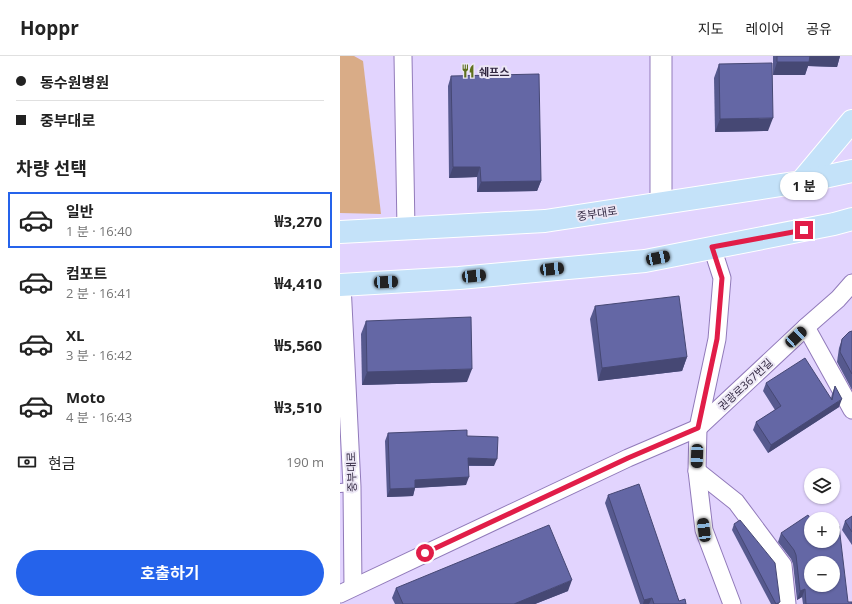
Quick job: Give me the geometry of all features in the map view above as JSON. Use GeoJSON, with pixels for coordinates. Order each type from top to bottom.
{"type":"FeatureCollection","features":[{"type":"Feature","properties":{"kind":"main road"},"geometry":{"type":"LineString","coordinates":[[801,182],[852,121]]}},
{"type":"Feature","properties":{"kind":"main road","name":"중부대로"},"geometry":{"type":"LineString","coordinates":[[340,232],[545,221],[801,182],[852,171]]}},
{"type":"Feature","properties":{"kind":"main road","name":"중부대로"},"geometry":{"type":"LineString","coordinates":[[341,285],[459,278],[637,261],[846,224]]}},
{"type":"Feature","properties":{"kind":"street"},"geometry":{"type":"LineString","coordinates":[[403,56],[406,229]]}},
{"type":"Feature","properties":{"kind":"street"},"geometry":{"type":"LineString","coordinates":[[661,56],[661,203]]}},
{"type":"Feature","properties":{"kind":"street"},"geometry":{"type":"LineString","coordinates":[[712,247],[722,278],[717,339],[698,428],[697,471],[704,530],[732,604]]}},
{"type":"Feature","properties":{"kind":"street","name":"권광로367번길"},"geometry":{"type":"LineString","coordinates":[[346,590],[628,458],[698,428],[838,299],[852,283]]}},
{"type":"Feature","properties":{"kind":"street","name":"중부대로"},"geometry":{"type":"LineString","coordinates":[[341,285],[346,487],[346,590]]}},
{"type":"Feature","properties":{"kind":"street"},"geometry":{"type":"LineString","coordinates":[[806,327],[852,410]]}},
{"type":"Feature","properties":{"kind":"street"},"geometry":{"type":"LineString","coordinates":[[697,471],[736,502],[783,564],[787,604]]}},
{"type":"Feature","properties":{"kind":"shaded area"},"geometry":{"type":"Polygon","coordinates":[[[340,56],[354,56],[363,61],[381,214],[340,213],[340,56]]]}},
{"type":"Feature","properties":{"kind":"building"},"geometry":{"type":"Polygon","coordinates":[[[777,56],[810,56],[809,62],[777,62],[777,56]]]}},
{"type":"Feature","properties":{"kind":"building"},"geometry":{"type":"Polygon","coordinates":[[[772,63],[773,118],[720,119],[719,64],[772,63]]]}},
{"type":"Feature","properties":{"kind":"building"},"geometry":{"type":"Polygon","coordinates":[[[539,74],[541,181],[481,182],[480,167],[453,167],[451,76],[539,74]]]}},
{"type":"Feature","properties":{"kind":"building"},"geometry":{"type":"Polygon","coordinates":[[[679,296],[687,357],[602,368],[595,306],[679,296]]]}},
{"type":"Feature","properties":{"kind":"building"},"geometry":{"type":"Polygon","coordinates":[[[471,317],[472,369],[367,372],[366,321],[471,317]]]}},
{"type":"Feature","properties":{"kind":"building"},"geometry":{"type":"Polygon","coordinates":[[[852,331],[852,374],[840,352],[842,339],[852,331]]]}},
{"type":"Feature","properties":{"kind":"building"},"geometry":{"type":"Polygon","coordinates":[[[805,358],[832,400],[835,386],[842,399],[771,445],[756,422],[781,406],[766,383],[805,358]]]}},
{"type":"Feature","properties":{"kind":"building"},"geometry":{"type":"Polygon","coordinates":[[[467,430],[467,436],[498,437],[497,459],[468,458],[469,477],[415,480],[415,488],[390,489],[388,433],[467,430]]]}},
{"type":"Feature","properties":{"kind":"building"},"geometry":{"type":"Polygon","coordinates":[[[639,484],[679,601],[685,599],[686,604],[654,604],[652,598],[644,600],[608,495],[639,484]]]}},
{"type":"Feature","properties":{"kind":"building"},"geometry":{"type":"Polygon","coordinates":[[[852,516],[852,532],[845,521],[852,516]]]}},
{"type":"Feature","properties":{"kind":"building"},"geometry":{"type":"Polygon","coordinates":[[[804,518],[804,548],[840,548],[840,534],[848,602],[852,602],[852,604],[806,604],[805,592],[840,592],[840,556],[804,556],[804,589],[800,591],[796,555],[781,533],[804,518]]]}},
{"type":"Feature","properties":{"kind":"building"},"geometry":{"type":"Polygon","coordinates":[[[740,520],[775,563],[780,602],[776,604],[734,524],[740,520]]]}},
{"type":"Feature","properties":{"kind":"building"},"geometry":{"type":"Polygon","coordinates":[[[549,525],[572,580],[514,604],[403,604],[396,588],[549,525]]]}},
{"type":"Feature","properties":{"kind":"place","name":"쉐프스"},"geometry":{"type":"Point","coordinates":[468,71]}},
{"type":"Feature","properties":{"kind":"route"},"geometry":{"type":"LineString","coordinates":[[425,553],[628,458],[698,428],[717,339],[722,278],[712,247],[804,230]]}}]}
